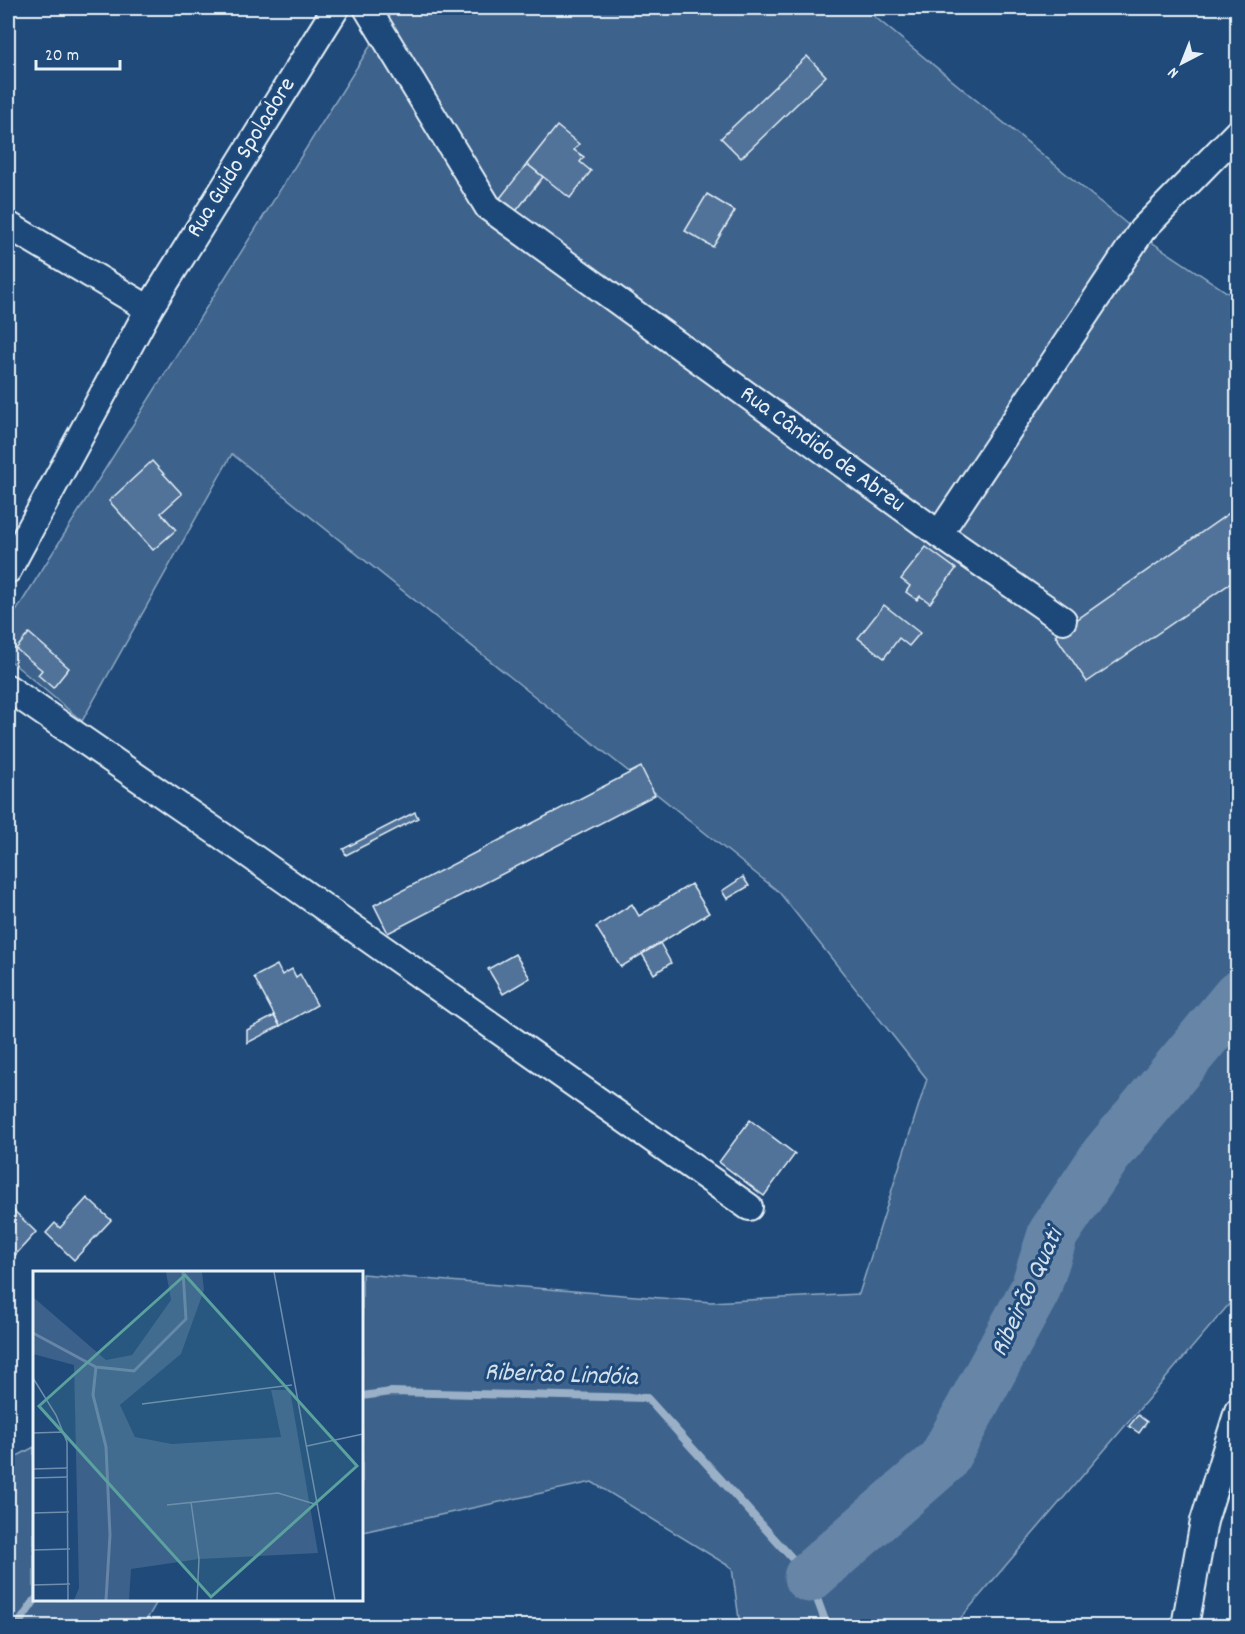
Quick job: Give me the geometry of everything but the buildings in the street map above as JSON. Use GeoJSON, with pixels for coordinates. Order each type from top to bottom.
{"type":"FeatureCollection","features":[{"type":"Feature","properties":{"kind":"street","name":"Rua Guido Spoladore"},"geometry":{"type":"LineString","coordinates":[[8,570],[149,309],[336,8]]}},
{"type":"Feature","properties":{"kind":"street","name":"Rua Cândido de Abreu"},"geometry":{"type":"LineString","coordinates":[[367,8],[488,207],[939,534],[1063,620]]}},
{"type":"Feature","properties":{"kind":"street"},"geometry":{"type":"LineString","coordinates":[[939,534],[1142,230],[1238,132]]}},
{"type":"Feature","properties":{"kind":"street"},"geometry":{"type":"LineString","coordinates":[[8,225],[149,309]]}},
{"type":"Feature","properties":{"kind":"street"},"geometry":{"type":"LineString","coordinates":[[8,688],[247,853],[749,1207]]}},
{"type":"Feature","properties":{"kind":"street"},"geometry":{"type":"LineString","coordinates":[[1185,1626],[1204,1521],[1238,1411]]}},
{"type":"Feature","properties":{"kind":"shaded area"},"geometry":{"type":"Polygon","coordinates":[[[394,8],[864,8],[1138,233],[1237,299],[1237,1295],[954,1626],[740,1626],[732,1568],[592,1482],[363,1532],[363,1274],[711,1302],[859,1294],[927,1079],[779,892],[232,454],[82,721],[8,659],[8,624],[394,8]]]}},
{"type":"Feature","properties":{"kind":"shaded area"},"geometry":{"type":"Polygon","coordinates":[[[33,1448],[33,1601],[157,1601],[143,1626],[8,1626],[8,1461],[33,1448]]]}},
{"type":"Feature","properties":{"kind":"waterway","name":"Ribeirão Quati"},"geometry":{"type":"LineString","coordinates":[[809,1577],[943,1460],[1035,1290],[1053,1234],[1106,1155],[1238,996]]}},
{"type":"Feature","properties":{"kind":"waterway","name":"Ribeirão Lindóia"},"geometry":{"type":"LineString","coordinates":[[363,1396],[391,1392],[647,1398],[809,1577],[827,1626]]}},
{"type":"Feature","properties":{"kind":"waterway","name":"Ribeirão Lindóia"},"geometry":{"type":"LineString","coordinates":[[17,1626],[34,1601]]}}]}
